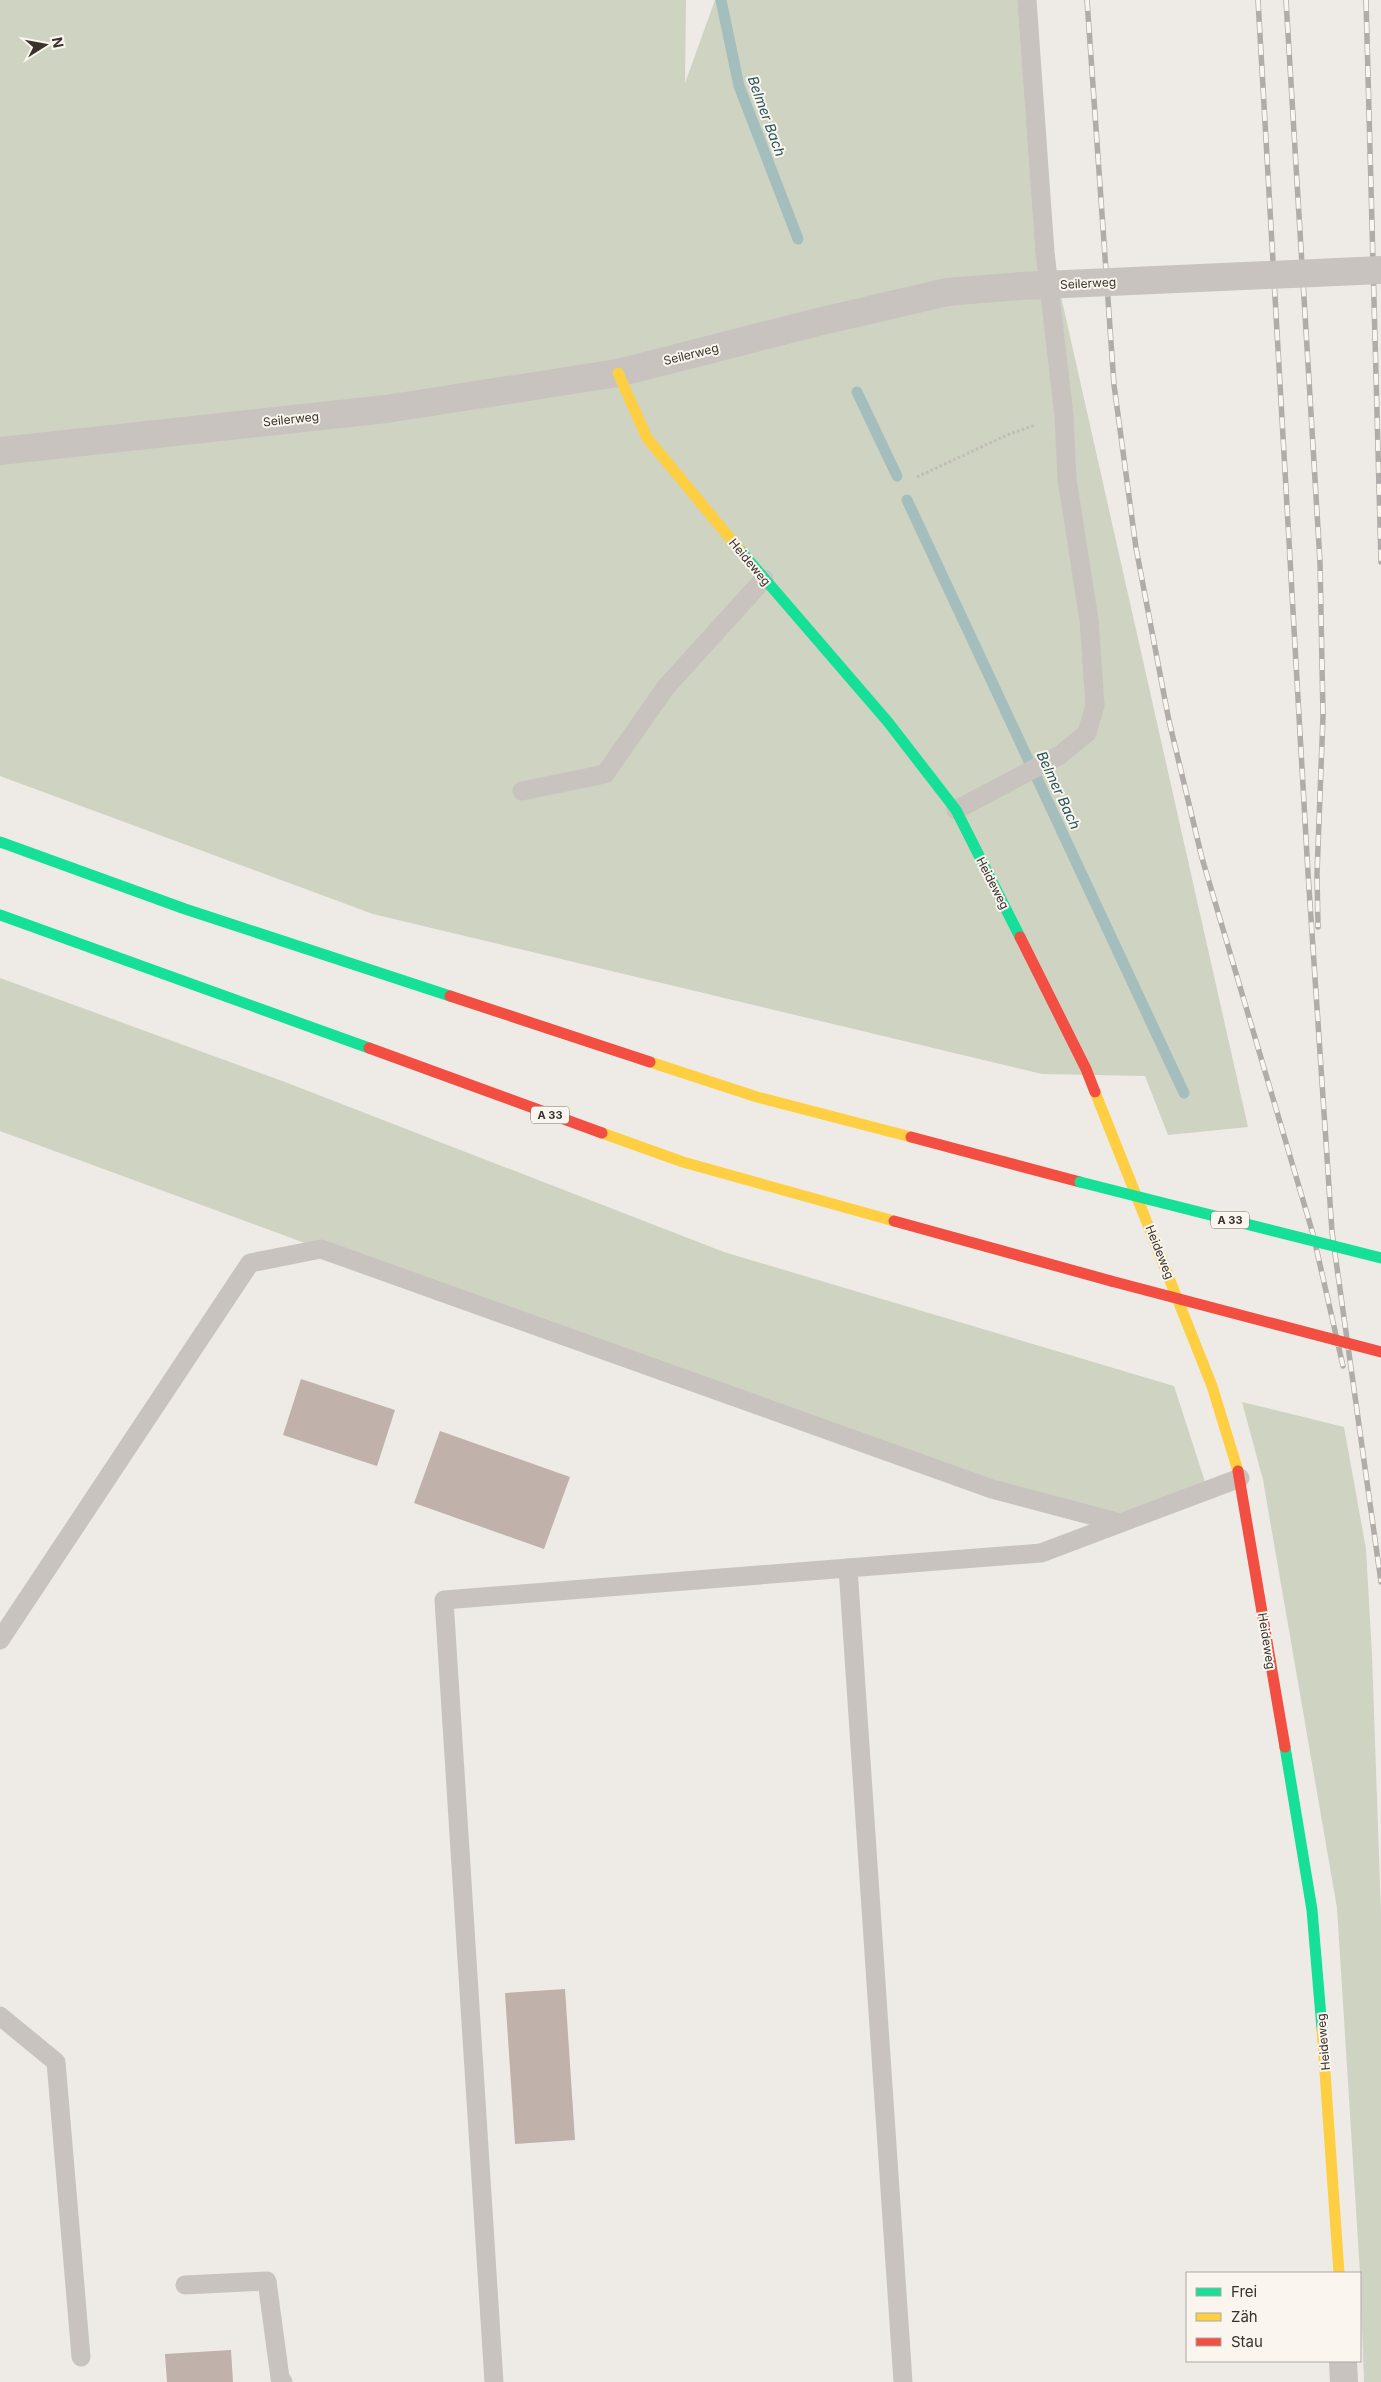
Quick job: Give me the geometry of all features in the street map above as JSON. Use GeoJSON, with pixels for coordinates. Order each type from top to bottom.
{"type":"FeatureCollection","features":[{"type":"Feature","properties":{"kind":"main road","name":"Heideweg"},"geometry":{"type":"LineString","coordinates":[[618,373],[647,438],[764,579],[888,722],[956,810],[1086,1069],[1212,1386],[1240,1478],[1312,1910],[1336,2208],[1339,2272]]}},
{"type":"Feature","properties":{"kind":"main road","name":"A 33"},"geometry":{"type":"LineString","coordinates":[[0,842],[185,909],[757,1096],[1080,1182],[1381,1258]]}},
{"type":"Feature","properties":{"kind":"main road","name":"A 33"},"geometry":{"type":"LineString","coordinates":[[0,915],[682,1162],[1111,1282],[1381,1352]]}},
{"type":"Feature","properties":{"kind":"street","name":"Seilerweg"},"geometry":{"type":"LineString","coordinates":[[0,451],[386,408],[618,373],[818,322],[947,292],[1022,286],[1381,270]]}},
{"type":"Feature","properties":{"kind":"street"},"geometry":{"type":"LineString","coordinates":[[1343,2362],[1344,2382]]}},
{"type":"Feature","properties":{"kind":"lane"},"geometry":{"type":"LineString","coordinates":[[956,810],[1060,755],[1087,733],[1095,705],[1089,620],[1067,479],[1064,416],[1045,252],[1026,0]]}},
{"type":"Feature","properties":{"kind":"lane"},"geometry":{"type":"LineString","coordinates":[[522,790],[605,774],[666,687],[764,579]]}},
{"type":"Feature","properties":{"kind":"lane"},"geometry":{"type":"LineString","coordinates":[[0,1640],[250,1263],[321,1249],[992,1489],[1120,1523]]}},
{"type":"Feature","properties":{"kind":"lane"},"geometry":{"type":"LineString","coordinates":[[494,2382],[444,1600],[1041,1553],[1240,1478]]}},
{"type":"Feature","properties":{"kind":"lane"},"geometry":{"type":"LineString","coordinates":[[848,1568],[903,2382]]}},
{"type":"Feature","properties":{"kind":"lane"},"geometry":{"type":"LineString","coordinates":[[0,2016],[56,2062],[81,2356]]}},
{"type":"Feature","properties":{"kind":"lane"},"geometry":{"type":"LineString","coordinates":[[185,2285],[267,2281],[280,2378],[283,2382]]}},
{"type":"Feature","properties":{"kind":"path"},"geometry":{"type":"LineString","coordinates":[[917,477],[1007,435],[1064,416]]}},
{"type":"Feature","properties":{"kind":"green space"},"geometry":{"type":"Polygon","coordinates":[[[0,0],[686,0],[685,83],[715,0],[1035,0],[1051,252],[1248,1127],[1168,1135],[1145,1076],[1042,1074],[373,914],[0,776],[0,0]]]}},
{"type":"Feature","properties":{"kind":"green space"},"geometry":{"type":"Polygon","coordinates":[[[0,978],[285,1082],[724,1252],[1174,1386],[1207,1488],[1120,1523],[321,1249],[0,1131],[0,978]]]}},
{"type":"Feature","properties":{"kind":"green space"},"geometry":{"type":"Polygon","coordinates":[[[1242,1402],[1344,1427],[1366,1549],[1372,1655],[1381,1913],[1381,2382],[1364,2382],[1361,2272],[1337,1908],[1263,1480],[1242,1402]]]}},
{"type":"Feature","properties":{"kind":"building"},"geometry":{"type":"Polygon","coordinates":[[[301,1379],[395,1410],[377,1466],[283,1435],[301,1379]]]}},
{"type":"Feature","properties":{"kind":"building"},"geometry":{"type":"Polygon","coordinates":[[[440,1431],[570,1477],[544,1549],[414,1503],[440,1431]]]}},
{"type":"Feature","properties":{"kind":"building"},"geometry":{"type":"Polygon","coordinates":[[[565,1989],[575,2140],[515,2144],[505,1993],[565,1989]]]}},
{"type":"Feature","properties":{"kind":"building"},"geometry":{"type":"Polygon","coordinates":[[[231,2350],[233,2382],[167,2382],[165,2354],[231,2350]]]}},
{"type":"Feature","properties":{"kind":"waterway","name":"Belmer Bach"},"geometry":{"type":"LineString","coordinates":[[721,0],[739,86],[798,239]]}},
{"type":"Feature","properties":{"kind":"waterway","name":"Belmer Bach"},"geometry":{"type":"LineString","coordinates":[[857,392],[897,476]]}},
{"type":"Feature","properties":{"kind":"waterway","name":"Belmer Bach"},"geometry":{"type":"LineString","coordinates":[[907,500],[1184,1093]]}},
{"type":"Feature","properties":{"kind":"railway"},"geometry":{"type":"LineString","coordinates":[[1087,0],[1114,385],[1136,548],[1169,721],[1202,858],[1313,1234],[1343,1366]]}},
{"type":"Feature","properties":{"kind":"railway"},"geometry":{"type":"LineString","coordinates":[[1258,0],[1308,873],[1332,1232],[1381,1582]]}},
{"type":"Feature","properties":{"kind":"railway"},"geometry":{"type":"LineString","coordinates":[[1286,0],[1320,562],[1323,716],[1317,874],[1318,927]]}},
{"type":"Feature","properties":{"kind":"railway"},"geometry":{"type":"LineString","coordinates":[[1366,0],[1381,562]]}},
{"type":"Feature","properties":{"kind":"traffic: fast"},"geometry":{"type":"LineString","coordinates":[[739,549],[888,722],[956,810],[1020,937]]}},
{"type":"Feature","properties":{"kind":"traffic: fast"},"geometry":{"type":"LineString","coordinates":[[0,842],[185,909],[450,996]]}},
{"type":"Feature","properties":{"kind":"traffic: fast"},"geometry":{"type":"LineString","coordinates":[[0,915],[369,1048]]}},
{"type":"Feature","properties":{"kind":"traffic: fast"},"geometry":{"type":"LineString","coordinates":[[1080,1182],[1381,1258]]}},
{"type":"Feature","properties":{"kind":"traffic: fast"},"geometry":{"type":"LineString","coordinates":[[1285,1747],[1312,1910],[1322,2029]]}},
{"type":"Feature","properties":{"kind":"traffic: slow"},"geometry":{"type":"LineString","coordinates":[[618,373],[647,438],[739,549]]}},
{"type":"Feature","properties":{"kind":"traffic: slow"},"geometry":{"type":"LineString","coordinates":[[650,1062],[757,1097],[911,1137]]}},
{"type":"Feature","properties":{"kind":"traffic: slow"},"geometry":{"type":"LineString","coordinates":[[1095,1092],[1212,1386],[1238,1471]]}},
{"type":"Feature","properties":{"kind":"traffic: slow"},"geometry":{"type":"LineString","coordinates":[[602,1133],[683,1162],[894,1221]]}},
{"type":"Feature","properties":{"kind":"traffic: slow"},"geometry":{"type":"LineString","coordinates":[[1322,2029],[1339,2272]]}},
{"type":"Feature","properties":{"kind":"traffic: jam"},"geometry":{"type":"LineString","coordinates":[[1020,937],[1086,1069],[1095,1092]]}},
{"type":"Feature","properties":{"kind":"traffic: jam"},"geometry":{"type":"LineString","coordinates":[[450,996],[650,1062]]}},
{"type":"Feature","properties":{"kind":"traffic: jam"},"geometry":{"type":"LineString","coordinates":[[369,1048],[602,1133]]}},
{"type":"Feature","properties":{"kind":"traffic: jam"},"geometry":{"type":"LineString","coordinates":[[911,1137],[1080,1182]]}},
{"type":"Feature","properties":{"kind":"traffic: jam"},"geometry":{"type":"LineString","coordinates":[[894,1221],[1111,1281]]}},
{"type":"Feature","properties":{"kind":"traffic: jam"},"geometry":{"type":"LineString","coordinates":[[1111,1281],[1381,1352]]}},
{"type":"Feature","properties":{"kind":"traffic: jam"},"geometry":{"type":"LineString","coordinates":[[1238,1471],[1285,1747]]}}]}
